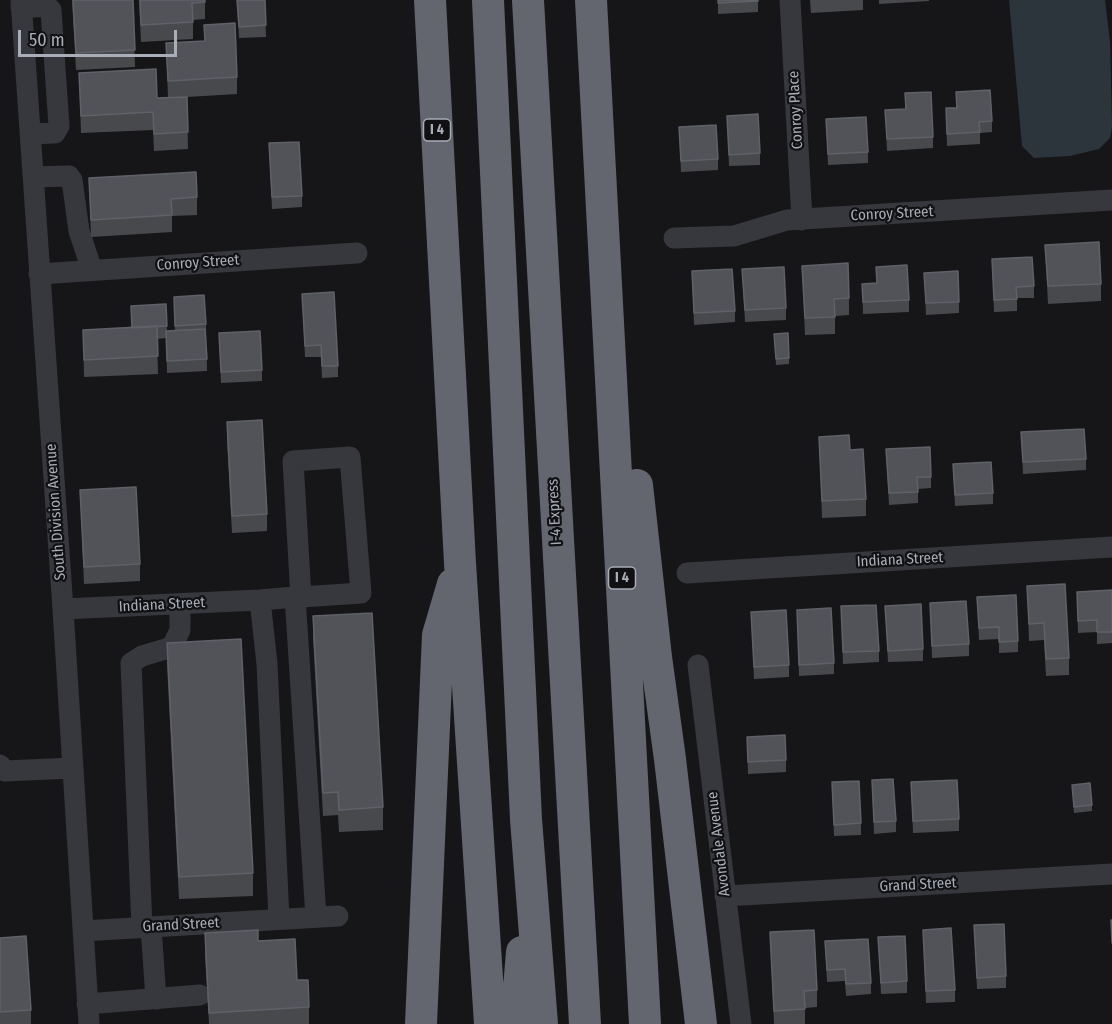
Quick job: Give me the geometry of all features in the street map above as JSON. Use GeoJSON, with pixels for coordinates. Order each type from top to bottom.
{"type":"FeatureCollection","features":[{"type":"Feature","properties":{"kind":"highway","name":"I 4"},"geometry":{"type":"LineString","coordinates":[[430,0],[460,563],[490,1024]]}},
{"type":"Feature","properties":{"kind":"highway"},"geometry":{"type":"LineString","coordinates":[[488,0],[526,819],[542,1024]]}},
{"type":"Feature","properties":{"kind":"highway","name":"I-4 Express"},"geometry":{"type":"LineString","coordinates":[[528,0],[585,1024]]}},
{"type":"Feature","properties":{"kind":"highway","name":"I 4"},"geometry":{"type":"LineString","coordinates":[[591,0],[645,1024]]}},
{"type":"Feature","properties":{"kind":"highway"},"geometry":{"type":"LineString","coordinates":[[599,132],[656,657],[701,1024]]}},
{"type":"Feature","properties":{"kind":"highway"},"geometry":{"type":"LineString","coordinates":[[421,1024],[438,635],[460,563]]}},
{"type":"Feature","properties":{"kind":"highway"},"geometry":{"type":"LineString","coordinates":[[516,1024],[521,960],[526,819]]}},
{"type":"Feature","properties":{"kind":"street","name":"Conroy Place"},"geometry":{"type":"LineString","coordinates":[[790,0],[802,220]]}},
{"type":"Feature","properties":{"kind":"street","name":"South Division Avenue"},"geometry":{"type":"LineString","coordinates":[[21,4],[63,609],[88,1014]]}},
{"type":"Feature","properties":{"kind":"street"},"geometry":{"type":"LineString","coordinates":[[21,4],[47,6],[51,10],[52,22],[59,126],[56,133],[30,134]]}},
{"type":"Feature","properties":{"kind":"street"},"geometry":{"type":"LineString","coordinates":[[33,177],[69,176],[72,180],[79,231],[92,270]]}},
{"type":"Feature","properties":{"kind":"street","name":"Conroy Street"},"geometry":{"type":"LineString","coordinates":[[674,238],[734,236],[787,220],[1112,200]]}},
{"type":"Feature","properties":{"kind":"street","name":"Conroy Street"},"geometry":{"type":"LineString","coordinates":[[39,274],[357,253]]}},
{"type":"Feature","properties":{"kind":"street"},"geometry":{"type":"LineString","coordinates":[[298,597],[361,593],[350,457],[293,461],[298,597],[316,917]]}},
{"type":"Feature","properties":{"kind":"street","name":"Indiana Street"},"geometry":{"type":"LineString","coordinates":[[687,573],[1112,547]]}},
{"type":"Feature","properties":{"kind":"street","name":"Indiana Street"},"geometry":{"type":"LineString","coordinates":[[63,609],[298,597]]}},
{"type":"Feature","properties":{"kind":"street"},"geometry":{"type":"LineString","coordinates":[[260,600],[267,664],[279,919]]}},
{"type":"Feature","properties":{"kind":"street"},"geometry":{"type":"LineString","coordinates":[[156,999],[146,927],[130,663],[142,656],[172,647],[180,630],[180,604]]}},
{"type":"Feature","properties":{"kind":"street","name":"Avondale Avenue"},"geometry":{"type":"LineString","coordinates":[[698,664],[741,1024]]}},
{"type":"Feature","properties":{"kind":"street"},"geometry":{"type":"LineString","coordinates":[[0,765],[5,771],[72,768]]}},
{"type":"Feature","properties":{"kind":"street","name":"Grand Street"},"geometry":{"type":"LineString","coordinates":[[725,896],[1112,874]]}},
{"type":"Feature","properties":{"kind":"street","name":"Grand Street"},"geometry":{"type":"LineString","coordinates":[[82,931],[338,916]]}},
{"type":"Feature","properties":{"kind":"street"},"geometry":{"type":"LineString","coordinates":[[88,1014],[156,999],[200,995]]}},
{"type":"Feature","properties":{"kind":"shaded area"},"geometry":{"type":"Polygon","coordinates":[[[1009,0],[1105,0],[1110,42],[1112,127],[1110,138],[1099,149],[1070,156],[1034,158],[1022,146],[1009,0]]]}},
{"type":"Feature","properties":{"kind":"building"},"geometry":{"type":"Polygon","coordinates":[[[73,0],[133,0],[135,50],[76,53],[73,0]]]}},
{"type":"Feature","properties":{"kind":"building"},"geometry":{"type":"Polygon","coordinates":[[[140,0],[205,0],[205,2],[192,3],[193,22],[141,25],[140,0]]]}},
{"type":"Feature","properties":{"kind":"building"},"geometry":{"type":"Polygon","coordinates":[[[237,0],[265,0],[266,25],[239,27],[237,0]]]}},
{"type":"Feature","properties":{"kind":"building"},"geometry":{"type":"Polygon","coordinates":[[[718,0],[758,0],[758,1],[718,3],[718,0]]]}},
{"type":"Feature","properties":{"kind":"building"},"geometry":{"type":"Polygon","coordinates":[[[235,23],[237,77],[168,81],[166,43],[205,41],[204,25],[235,23]]]}},
{"type":"Feature","properties":{"kind":"building"},"geometry":{"type":"Polygon","coordinates":[[[156,69],[157,98],[187,97],[188,132],[154,134],[153,112],[81,116],[79,73],[156,69]]]}},
{"type":"Feature","properties":{"kind":"building"},"geometry":{"type":"Polygon","coordinates":[[[990,90],[992,121],[979,122],[980,132],[947,134],[946,108],[957,108],[956,92],[990,90]]]}},
{"type":"Feature","properties":{"kind":"building"},"geometry":{"type":"Polygon","coordinates":[[[931,92],[933,137],[887,139],[885,110],[906,109],[905,93],[931,92]]]}},
{"type":"Feature","properties":{"kind":"building"},"geometry":{"type":"Polygon","coordinates":[[[758,114],[760,153],[729,155],[727,116],[758,114]]]}},
{"type":"Feature","properties":{"kind":"building"},"geometry":{"type":"Polygon","coordinates":[[[866,117],[868,152],[828,154],[826,119],[866,117]]]}},
{"type":"Feature","properties":{"kind":"building"},"geometry":{"type":"Polygon","coordinates":[[[716,125],[718,159],[681,161],[679,127],[716,125]]]}},
{"type":"Feature","properties":{"kind":"building"},"geometry":{"type":"Polygon","coordinates":[[[299,142],[302,196],[272,197],[269,143],[299,142]]]}},
{"type":"Feature","properties":{"kind":"building"},"geometry":{"type":"Polygon","coordinates":[[[196,172],[197,197],[171,199],[172,215],[91,220],[89,178],[196,172]]]}},
{"type":"Feature","properties":{"kind":"building"},"geometry":{"type":"Polygon","coordinates":[[[1099,242],[1101,284],[1048,286],[1045,245],[1099,242]]]}},
{"type":"Feature","properties":{"kind":"building"},"geometry":{"type":"Polygon","coordinates":[[[1032,257],[1034,286],[1016,287],[1017,299],[994,300],[992,259],[1032,257]]]}},
{"type":"Feature","properties":{"kind":"building"},"geometry":{"type":"Polygon","coordinates":[[[848,263],[849,298],[834,299],[835,317],[805,318],[802,266],[848,263]]]}},
{"type":"Feature","properties":{"kind":"building"},"geometry":{"type":"Polygon","coordinates":[[[907,265],[909,300],[863,302],[862,284],[877,283],[876,267],[907,265]]]}},
{"type":"Feature","properties":{"kind":"building"},"geometry":{"type":"Polygon","coordinates":[[[784,267],[786,308],[745,310],[742,269],[784,267]]]}},
{"type":"Feature","properties":{"kind":"building"},"geometry":{"type":"Polygon","coordinates":[[[732,269],[735,311],[694,313],[692,271],[732,269]]]}},
{"type":"Feature","properties":{"kind":"building"},"geometry":{"type":"Polygon","coordinates":[[[958,271],[959,302],[926,303],[924,273],[958,271]]]}},
{"type":"Feature","properties":{"kind":"building"},"geometry":{"type":"Polygon","coordinates":[[[334,292],[338,366],[322,366],[321,345],[305,346],[302,294],[334,292]]]}},
{"type":"Feature","properties":{"kind":"building"},"geometry":{"type":"Polygon","coordinates":[[[204,295],[206,324],[175,326],[174,297],[204,295]]]}},
{"type":"Feature","properties":{"kind":"building"},"geometry":{"type":"Polygon","coordinates":[[[166,304],[167,326],[132,328],[131,306],[166,304]]]}},
{"type":"Feature","properties":{"kind":"building"},"geometry":{"type":"Polygon","coordinates":[[[157,326],[158,356],[84,360],[83,330],[157,326]]]}},
{"type":"Feature","properties":{"kind":"building"},"geometry":{"type":"Polygon","coordinates":[[[205,329],[207,359],[167,361],[166,331],[205,329]]]}},
{"type":"Feature","properties":{"kind":"building"},"geometry":{"type":"Polygon","coordinates":[[[260,331],[262,370],[221,372],[219,333],[260,331]]]}},
{"type":"Feature","properties":{"kind":"building"},"geometry":{"type":"Polygon","coordinates":[[[788,333],[789,358],[776,359],[774,334],[788,333]]]}},
{"type":"Feature","properties":{"kind":"building"},"geometry":{"type":"Polygon","coordinates":[[[262,420],[267,514],[232,516],[227,422],[262,420]]]}},
{"type":"Feature","properties":{"kind":"building"},"geometry":{"type":"Polygon","coordinates":[[[1084,429],[1086,459],[1023,462],[1021,432],[1084,429]]]}},
{"type":"Feature","properties":{"kind":"building"},"geometry":{"type":"Polygon","coordinates":[[[849,435],[850,450],[863,449],[866,499],[822,501],[819,437],[849,435]]]}},
{"type":"Feature","properties":{"kind":"building"},"geometry":{"type":"Polygon","coordinates":[[[930,447],[931,477],[917,477],[918,492],[889,493],[886,449],[930,447]]]}},
{"type":"Feature","properties":{"kind":"building"},"geometry":{"type":"Polygon","coordinates":[[[991,462],[993,493],[955,495],[953,464],[991,462]]]}},
{"type":"Feature","properties":{"kind":"building"},"geometry":{"type":"Polygon","coordinates":[[[136,487],[140,564],[84,567],[80,490],[136,487]]]}},
{"type":"Feature","properties":{"kind":"building"},"geometry":{"type":"Polygon","coordinates":[[[1065,584],[1069,658],[1046,659],[1044,623],[1029,624],[1027,586],[1065,584]]]}},
{"type":"Feature","properties":{"kind":"building"},"geometry":{"type":"Polygon","coordinates":[[[1112,590],[1112,632],[1097,632],[1097,620],[1078,621],[1077,592],[1112,590]]]}},
{"type":"Feature","properties":{"kind":"building"},"geometry":{"type":"Polygon","coordinates":[[[1016,595],[1018,641],[999,642],[999,627],[979,628],[977,597],[1016,595]]]}},
{"type":"Feature","properties":{"kind":"building"},"geometry":{"type":"Polygon","coordinates":[[[966,601],[969,644],[932,646],[930,603],[966,601]]]}},
{"type":"Feature","properties":{"kind":"building"},"geometry":{"type":"Polygon","coordinates":[[[921,604],[923,649],[888,651],[885,606],[921,604]]]}},
{"type":"Feature","properties":{"kind":"building"},"geometry":{"type":"Polygon","coordinates":[[[876,605],[879,651],[843,652],[841,606],[876,605]]]}},
{"type":"Feature","properties":{"kind":"building"},"geometry":{"type":"Polygon","coordinates":[[[831,608],[834,663],[799,665],[797,610],[831,608]]]}},
{"type":"Feature","properties":{"kind":"building"},"geometry":{"type":"Polygon","coordinates":[[[786,610],[789,665],[754,667],[751,612],[786,610]]]}},
{"type":"Feature","properties":{"kind":"building"},"geometry":{"type":"Polygon","coordinates":[[[372,613],[383,807],[339,810],[338,792],[323,793],[313,616],[372,613]]]}},
{"type":"Feature","properties":{"kind":"building"},"geometry":{"type":"Polygon","coordinates":[[[241,639],[253,873],[179,877],[167,643],[241,639]]]}},
{"type":"Feature","properties":{"kind":"building"},"geometry":{"type":"Polygon","coordinates":[[[785,735],[786,760],[748,762],[747,737],[785,735]]]}},
{"type":"Feature","properties":{"kind":"building"},"geometry":{"type":"Polygon","coordinates":[[[893,779],[896,821],[874,822],[872,780],[893,779]]]}},
{"type":"Feature","properties":{"kind":"building"},"geometry":{"type":"Polygon","coordinates":[[[957,780],[959,819],[913,821],[911,782],[957,780]]]}},
{"type":"Feature","properties":{"kind":"building"},"geometry":{"type":"Polygon","coordinates":[[[859,781],[861,823],[834,825],[832,782],[859,781]]]}},
{"type":"Feature","properties":{"kind":"building"},"geometry":{"type":"Polygon","coordinates":[[[1090,783],[1092,805],[1074,807],[1072,785],[1090,783]]]}},
{"type":"Feature","properties":{"kind":"building"},"geometry":{"type":"Polygon","coordinates":[[[1004,924],[1006,976],[977,978],[974,925],[1004,924]]]}},
{"type":"Feature","properties":{"kind":"building"},"geometry":{"type":"Polygon","coordinates":[[[951,928],[955,990],[926,991],[923,930],[951,928]]]}},
{"type":"Feature","properties":{"kind":"building"},"geometry":{"type":"Polygon","coordinates":[[[258,930],[258,941],[295,939],[297,980],[308,980],[309,1007],[209,1013],[205,933],[258,930]]]}},
{"type":"Feature","properties":{"kind":"building"},"geometry":{"type":"Polygon","coordinates":[[[814,930],[817,990],[804,991],[805,1009],[774,1011],[770,932],[814,930]]]}},
{"type":"Feature","properties":{"kind":"building"},"geometry":{"type":"Polygon","coordinates":[[[26,936],[31,1010],[0,1012],[0,938],[26,936]]]}},
{"type":"Feature","properties":{"kind":"building"},"geometry":{"type":"Polygon","coordinates":[[[905,936],[907,981],[881,983],[878,937],[905,936]]]}},
{"type":"Feature","properties":{"kind":"building"},"geometry":{"type":"Polygon","coordinates":[[[868,939],[871,983],[846,984],[845,969],[827,970],[825,941],[868,939]]]}}]}
